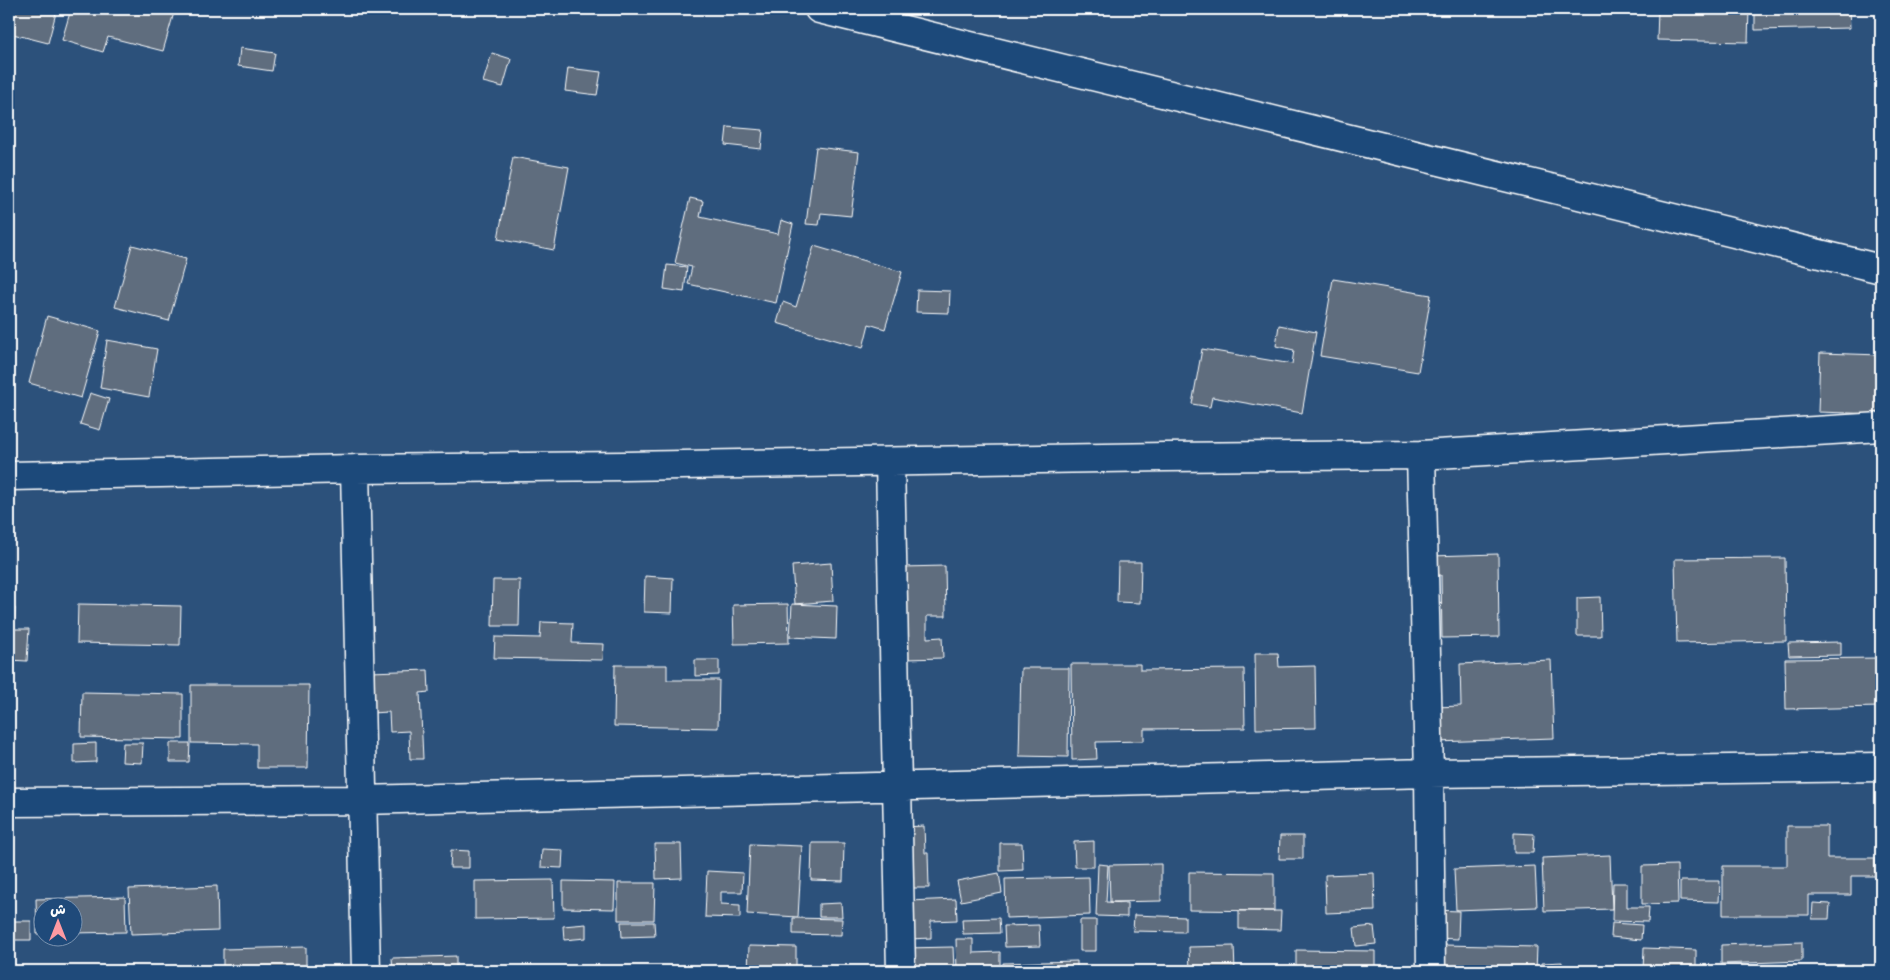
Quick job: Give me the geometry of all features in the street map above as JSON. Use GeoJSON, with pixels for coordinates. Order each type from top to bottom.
{"type":"FeatureCollection","features":[{"type":"Feature","properties":{"kind":"street"},"geometry":{"type":"LineString","coordinates":[[819,9],[1881,269]]}},
{"type":"Feature","properties":{"kind":"street"},"geometry":{"type":"LineString","coordinates":[[9,476],[1175,456],[1421,455],[1881,427]]}},
{"type":"Feature","properties":{"kind":"street"},"geometry":{"type":"LineString","coordinates":[[1421,455],[1429,773],[1430,971]]}},
{"type":"Feature","properties":{"kind":"street"},"geometry":{"type":"LineString","coordinates":[[890,462],[901,971]]}},
{"type":"Feature","properties":{"kind":"street"},"geometry":{"type":"LineString","coordinates":[[355,469],[366,971]]}},
{"type":"Feature","properties":{"kind":"street"},"geometry":{"type":"LineString","coordinates":[[9,802],[362,800],[1429,773],[1881,767]]}},
{"type":"Feature","properties":{"kind":"building"},"geometry":{"type":"Polygon","coordinates":[[[12,9],[57,9],[48,43],[9,33],[12,9]]]}},
{"type":"Feature","properties":{"kind":"building"},"geometry":{"type":"Polygon","coordinates":[[[71,9],[175,9],[163,51],[108,37],[103,52],[62,40],[71,9]]]}},
{"type":"Feature","properties":{"kind":"building"},"geometry":{"type":"Polygon","coordinates":[[[1658,9],[1749,9],[1748,42],[1657,40],[1658,9]]]}},
{"type":"Feature","properties":{"kind":"building"},"geometry":{"type":"Polygon","coordinates":[[[1755,9],[1849,9],[1850,28],[1755,30],[1755,9]]]}},
{"type":"Feature","properties":{"kind":"building"},"geometry":{"type":"Polygon","coordinates":[[[240,48],[275,53],[272,71],[238,66],[240,48]]]}},
{"type":"Feature","properties":{"kind":"building"},"geometry":{"type":"Polygon","coordinates":[[[492,53],[511,59],[503,87],[483,82],[492,53]]]}},
{"type":"Feature","properties":{"kind":"building"},"geometry":{"type":"Polygon","coordinates":[[[568,68],[601,72],[597,95],[565,91],[568,68]]]}},
{"type":"Feature","properties":{"kind":"building"},"geometry":{"type":"Polygon","coordinates":[[[727,127],[763,130],[761,149],[725,145],[727,127]]]}},
{"type":"Feature","properties":{"kind":"building"},"geometry":{"type":"Polygon","coordinates":[[[816,147],[859,152],[851,216],[821,213],[819,225],[806,224],[816,147]]]}},
{"type":"Feature","properties":{"kind":"building"},"geometry":{"type":"Polygon","coordinates":[[[513,157],[569,167],[554,250],[498,239],[513,157]]]}},
{"type":"Feature","properties":{"kind":"building"},"geometry":{"type":"Polygon","coordinates":[[[690,198],[703,201],[700,217],[778,234],[781,220],[793,224],[776,303],[688,284],[692,267],[675,263],[690,198]]]}},
{"type":"Feature","properties":{"kind":"building"},"geometry":{"type":"Polygon","coordinates":[[[132,245],[186,259],[169,321],[115,307],[132,245]]]}},
{"type":"Feature","properties":{"kind":"building"},"geometry":{"type":"Polygon","coordinates":[[[814,246],[902,272],[885,329],[869,324],[863,348],[777,323],[783,302],[796,307],[814,246]]]}},
{"type":"Feature","properties":{"kind":"building"},"geometry":{"type":"Polygon","coordinates":[[[667,265],[687,267],[684,292],[664,289],[667,265]]]}},
{"type":"Feature","properties":{"kind":"building"},"geometry":{"type":"Polygon","coordinates":[[[1333,279],[1431,295],[1418,372],[1320,356],[1333,279]]]}},
{"type":"Feature","properties":{"kind":"building"},"geometry":{"type":"Polygon","coordinates":[[[917,290],[950,291],[949,313],[916,312],[917,290]]]}},
{"type":"Feature","properties":{"kind":"building"},"geometry":{"type":"Polygon","coordinates":[[[47,316],[100,331],[81,398],[29,383],[47,316]]]}},
{"type":"Feature","properties":{"kind":"building"},"geometry":{"type":"Polygon","coordinates":[[[1279,325],[1316,332],[1302,413],[1212,397],[1210,407],[1192,404],[1202,349],[1292,364],[1294,350],[1276,346],[1279,325]]]}},
{"type":"Feature","properties":{"kind":"building"},"geometry":{"type":"Polygon","coordinates":[[[107,340],[157,349],[149,397],[100,388],[107,340]]]}},
{"type":"Feature","properties":{"kind":"building"},"geometry":{"type":"Polygon","coordinates":[[[1820,353],[1881,355],[1879,414],[1818,412],[1820,353]]]}},
{"type":"Feature","properties":{"kind":"building"},"geometry":{"type":"Polygon","coordinates":[[[90,393],[109,399],[100,430],[80,424],[90,393]]]}},
{"type":"Feature","properties":{"kind":"building"},"geometry":{"type":"Polygon","coordinates":[[[1498,554],[1499,637],[1442,638],[1441,575],[1432,575],[1431,556],[1498,554]]]}},
{"type":"Feature","properties":{"kind":"building"},"geometry":{"type":"Polygon","coordinates":[[[1785,558],[1786,641],[1677,643],[1675,559],[1785,558]]]}},
{"type":"Feature","properties":{"kind":"building"},"geometry":{"type":"Polygon","coordinates":[[[1118,562],[1141,562],[1140,603],[1117,602],[1118,562]]]}},
{"type":"Feature","properties":{"kind":"building"},"geometry":{"type":"Polygon","coordinates":[[[831,563],[833,601],[795,604],[792,566],[831,563]]]}},
{"type":"Feature","properties":{"kind":"building"},"geometry":{"type":"Polygon","coordinates":[[[945,566],[946,616],[927,616],[927,638],[942,637],[943,658],[906,659],[903,567],[945,566]]]}},
{"type":"Feature","properties":{"kind":"building"},"geometry":{"type":"Polygon","coordinates":[[[645,576],[673,578],[672,613],[644,612],[645,576]]]}},
{"type":"Feature","properties":{"kind":"building"},"geometry":{"type":"Polygon","coordinates":[[[493,580],[520,580],[519,626],[492,626],[493,580]]]}},
{"type":"Feature","properties":{"kind":"building"},"geometry":{"type":"Polygon","coordinates":[[[1600,597],[1601,636],[1577,636],[1577,598],[1600,597]]]}},
{"type":"Feature","properties":{"kind":"building"},"geometry":{"type":"Polygon","coordinates":[[[78,604],[181,606],[180,645],[77,643],[78,604]]]}},
{"type":"Feature","properties":{"kind":"building"},"geometry":{"type":"Polygon","coordinates":[[[788,604],[789,643],[734,644],[733,605],[788,604]]]}},
{"type":"Feature","properties":{"kind":"building"},"geometry":{"type":"Polygon","coordinates":[[[792,604],[837,606],[836,639],[790,637],[792,604]]]}},
{"type":"Feature","properties":{"kind":"building"},"geometry":{"type":"Polygon","coordinates":[[[9,608],[15,608],[14,629],[29,629],[27,661],[9,660],[9,608]]]}},
{"type":"Feature","properties":{"kind":"building"},"geometry":{"type":"Polygon","coordinates":[[[541,622],[573,623],[572,643],[604,644],[603,660],[494,658],[495,637],[540,638],[541,622]]]}},
{"type":"Feature","properties":{"kind":"building"},"geometry":{"type":"Polygon","coordinates":[[[1841,642],[1841,655],[1789,656],[1788,643],[1841,642]]]}},
{"type":"Feature","properties":{"kind":"building"},"geometry":{"type":"Polygon","coordinates":[[[1255,653],[1278,653],[1279,667],[1315,666],[1316,728],[1256,729],[1255,653]]]}},
{"type":"Feature","properties":{"kind":"building"},"geometry":{"type":"Polygon","coordinates":[[[1881,658],[1881,707],[1786,709],[1785,659],[1881,658]]]}},
{"type":"Feature","properties":{"kind":"building"},"geometry":{"type":"Polygon","coordinates":[[[695,660],[719,660],[719,675],[695,676],[695,660]]]}},
{"type":"Feature","properties":{"kind":"building"},"geometry":{"type":"Polygon","coordinates":[[[1551,660],[1554,738],[1436,742],[1435,707],[1461,706],[1460,664],[1551,660]]]}},
{"type":"Feature","properties":{"kind":"building"},"geometry":{"type":"Polygon","coordinates":[[[1071,664],[1140,664],[1140,670],[1244,669],[1245,728],[1144,729],[1144,741],[1096,742],[1097,759],[1072,760],[1071,664]]]}},
{"type":"Feature","properties":{"kind":"building"},"geometry":{"type":"Polygon","coordinates":[[[615,665],[667,665],[667,680],[719,680],[718,728],[614,726],[615,665]]]}},
{"type":"Feature","properties":{"kind":"building"},"geometry":{"type":"Polygon","coordinates":[[[1021,668],[1069,668],[1068,757],[1019,756],[1021,668]]]}},
{"type":"Feature","properties":{"kind":"building"},"geometry":{"type":"Polygon","coordinates":[[[428,670],[429,692],[420,693],[423,759],[410,759],[409,731],[390,732],[389,712],[371,713],[370,672],[428,670]]]}},
{"type":"Feature","properties":{"kind":"building"},"geometry":{"type":"Polygon","coordinates":[[[191,685],[309,685],[308,768],[257,768],[257,744],[191,743],[191,685]]]}},
{"type":"Feature","properties":{"kind":"building"},"geometry":{"type":"Polygon","coordinates":[[[82,692],[183,694],[183,739],[81,737],[82,692]]]}},
{"type":"Feature","properties":{"kind":"building"},"geometry":{"type":"Polygon","coordinates":[[[96,743],[96,762],[74,763],[74,744],[96,743]]]}},
{"type":"Feature","properties":{"kind":"building"},"geometry":{"type":"Polygon","coordinates":[[[123,743],[143,743],[142,763],[122,762],[123,743]]]}},
{"type":"Feature","properties":{"kind":"building"},"geometry":{"type":"Polygon","coordinates":[[[170,743],[190,743],[189,762],[170,762],[170,743]]]}},
{"type":"Feature","properties":{"kind":"building"},"geometry":{"type":"Polygon","coordinates":[[[924,826],[925,853],[928,853],[929,888],[906,888],[904,827],[924,826]]]}},
{"type":"Feature","properties":{"kind":"building"},"geometry":{"type":"Polygon","coordinates":[[[1787,826],[1827,826],[1827,858],[1875,858],[1875,876],[1851,876],[1851,895],[1809,895],[1809,915],[1723,915],[1723,866],[1787,866],[1787,826]]]}},
{"type":"Feature","properties":{"kind":"building"},"geometry":{"type":"Polygon","coordinates":[[[1514,833],[1534,834],[1533,853],[1514,853],[1514,833]]]}},
{"type":"Feature","properties":{"kind":"building"},"geometry":{"type":"Polygon","coordinates":[[[1280,836],[1303,836],[1303,859],[1279,859],[1280,836]]]}},
{"type":"Feature","properties":{"kind":"building"},"geometry":{"type":"Polygon","coordinates":[[[1094,841],[1094,867],[1075,867],[1074,842],[1094,841]]]}},
{"type":"Feature","properties":{"kind":"building"},"geometry":{"type":"Polygon","coordinates":[[[812,843],[844,843],[843,881],[811,880],[812,843]]]}},
{"type":"Feature","properties":{"kind":"building"},"geometry":{"type":"Polygon","coordinates":[[[1000,843],[1022,843],[1023,870],[1000,871],[1000,843]]]}},
{"type":"Feature","properties":{"kind":"building"},"geometry":{"type":"Polygon","coordinates":[[[655,844],[681,844],[682,878],[656,879],[655,844]]]}},
{"type":"Feature","properties":{"kind":"building"},"geometry":{"type":"Polygon","coordinates":[[[750,844],[802,846],[798,917],[747,914],[750,844]]]}},
{"type":"Feature","properties":{"kind":"building"},"geometry":{"type":"Polygon","coordinates":[[[542,849],[563,850],[562,868],[541,867],[542,849]]]}},
{"type":"Feature","properties":{"kind":"building"},"geometry":{"type":"Polygon","coordinates":[[[451,850],[469,851],[469,868],[450,868],[451,850]]]}},
{"type":"Feature","properties":{"kind":"building"},"geometry":{"type":"Polygon","coordinates":[[[1610,855],[1612,909],[1544,911],[1542,858],[1610,855]]]}},
{"type":"Feature","properties":{"kind":"building"},"geometry":{"type":"Polygon","coordinates":[[[1098,864],[1108,865],[1106,902],[1127,903],[1127,917],[1096,916],[1098,864]]]}},
{"type":"Feature","properties":{"kind":"building"},"geometry":{"type":"Polygon","coordinates":[[[1161,864],[1161,901],[1110,902],[1109,865],[1161,864]]]}},
{"type":"Feature","properties":{"kind":"building"},"geometry":{"type":"Polygon","coordinates":[[[1677,865],[1678,903],[1642,904],[1642,866],[1677,865]]]}},
{"type":"Feature","properties":{"kind":"building"},"geometry":{"type":"Polygon","coordinates":[[[1535,866],[1537,907],[1456,910],[1454,869],[1535,866]]]}},
{"type":"Feature","properties":{"kind":"building"},"geometry":{"type":"Polygon","coordinates":[[[707,871],[743,873],[742,892],[721,892],[721,904],[740,905],[740,918],[705,917],[707,871]]]}},
{"type":"Feature","properties":{"kind":"building"},"geometry":{"type":"Polygon","coordinates":[[[1189,872],[1274,873],[1274,911],[1189,910],[1189,872]]]}},
{"type":"Feature","properties":{"kind":"building"},"geometry":{"type":"Polygon","coordinates":[[[999,873],[1002,893],[961,901],[957,881],[999,873]]]}},
{"type":"Feature","properties":{"kind":"building"},"geometry":{"type":"Polygon","coordinates":[[[1374,873],[1375,911],[1326,913],[1325,875],[1374,873]]]}},
{"type":"Feature","properties":{"kind":"building"},"geometry":{"type":"Polygon","coordinates":[[[1089,877],[1090,915],[1006,918],[1005,879],[1089,877]]]}},
{"type":"Feature","properties":{"kind":"building"},"geometry":{"type":"Polygon","coordinates":[[[553,880],[554,918],[475,919],[475,881],[553,880]]]}},
{"type":"Feature","properties":{"kind":"building"},"geometry":{"type":"Polygon","coordinates":[[[563,881],[615,882],[614,909],[563,908],[563,881]]]}},
{"type":"Feature","properties":{"kind":"building"},"geometry":{"type":"Polygon","coordinates":[[[1680,881],[1720,881],[1719,902],[1680,901],[1680,881]]]}},
{"type":"Feature","properties":{"kind":"building"},"geometry":{"type":"Polygon","coordinates":[[[618,883],[655,883],[654,920],[618,920],[618,883]]]}},
{"type":"Feature","properties":{"kind":"building"},"geometry":{"type":"Polygon","coordinates":[[[1613,883],[1627,883],[1627,907],[1649,907],[1648,922],[1612,921],[1613,883]]]}},
{"type":"Feature","properties":{"kind":"building"},"geometry":{"type":"Polygon","coordinates":[[[217,886],[218,931],[131,934],[129,889],[217,886]]]}},
{"type":"Feature","properties":{"kind":"building"},"geometry":{"type":"Polygon","coordinates":[[[125,897],[126,932],[82,933],[80,898],[125,897]]]}},
{"type":"Feature","properties":{"kind":"building"},"geometry":{"type":"Polygon","coordinates":[[[956,899],[957,920],[931,921],[931,938],[910,939],[909,901],[956,899]]]}},
{"type":"Feature","properties":{"kind":"building"},"geometry":{"type":"Polygon","coordinates":[[[841,903],[842,917],[819,917],[819,904],[841,903]]]}},
{"type":"Feature","properties":{"kind":"building"},"geometry":{"type":"Polygon","coordinates":[[[1813,903],[1830,904],[1829,919],[1812,919],[1813,903]]]}},
{"type":"Feature","properties":{"kind":"building"},"geometry":{"type":"Polygon","coordinates":[[[1434,910],[1459,911],[1458,939],[1433,938],[1434,910]]]}},
{"type":"Feature","properties":{"kind":"building"},"geometry":{"type":"Polygon","coordinates":[[[1239,911],[1281,911],[1280,930],[1239,929],[1239,911]]]}},
{"type":"Feature","properties":{"kind":"building"},"geometry":{"type":"Polygon","coordinates":[[[1134,915],[1185,917],[1185,932],[1133,931],[1134,915]]]}},
{"type":"Feature","properties":{"kind":"building"},"geometry":{"type":"Polygon","coordinates":[[[793,918],[842,919],[841,935],[793,934],[793,918]]]}},
{"type":"Feature","properties":{"kind":"building"},"geometry":{"type":"Polygon","coordinates":[[[999,918],[1000,933],[963,934],[962,919],[999,918]]]}},
{"type":"Feature","properties":{"kind":"building"},"geometry":{"type":"Polygon","coordinates":[[[1080,920],[1096,920],[1096,951],[1080,951],[1080,920]]]}},
{"type":"Feature","properties":{"kind":"building"},"geometry":{"type":"Polygon","coordinates":[[[12,921],[31,921],[31,940],[12,940],[12,921]]]}},
{"type":"Feature","properties":{"kind":"building"},"geometry":{"type":"Polygon","coordinates":[[[621,922],[654,922],[655,936],[622,937],[621,922]]]}},
{"type":"Feature","properties":{"kind":"building"},"geometry":{"type":"Polygon","coordinates":[[[1612,923],[1642,925],[1641,940],[1611,937],[1612,923]]]}},
{"type":"Feature","properties":{"kind":"building"},"geometry":{"type":"Polygon","coordinates":[[[586,924],[586,938],[564,940],[563,926],[586,924]]]}},
{"type":"Feature","properties":{"kind":"building"},"geometry":{"type":"Polygon","coordinates":[[[1039,925],[1040,946],[1005,947],[1004,926],[1039,925]]]}},
{"type":"Feature","properties":{"kind":"building"},"geometry":{"type":"Polygon","coordinates":[[[1374,926],[1376,944],[1356,946],[1354,928],[1374,926]]]}},
{"type":"Feature","properties":{"kind":"building"},"geometry":{"type":"Polygon","coordinates":[[[956,939],[973,939],[973,953],[1000,952],[1000,971],[957,971],[956,939]]]}},
{"type":"Feature","properties":{"kind":"building"},"geometry":{"type":"Polygon","coordinates":[[[1802,942],[1802,961],[1721,964],[1721,945],[1802,942]]]}},
{"type":"Feature","properties":{"kind":"building"},"geometry":{"type":"Polygon","coordinates":[[[1443,945],[1537,947],[1536,971],[1443,971],[1443,945]]]}},
{"type":"Feature","properties":{"kind":"building"},"geometry":{"type":"Polygon","coordinates":[[[749,946],[796,947],[796,971],[748,971],[749,946]]]}},
{"type":"Feature","properties":{"kind":"building"},"geometry":{"type":"Polygon","coordinates":[[[1234,946],[1235,971],[1190,971],[1189,947],[1234,946]]]}},
{"type":"Feature","properties":{"kind":"building"},"geometry":{"type":"Polygon","coordinates":[[[306,947],[306,971],[223,971],[223,949],[306,947]]]}},
{"type":"Feature","properties":{"kind":"building"},"geometry":{"type":"Polygon","coordinates":[[[953,947],[954,971],[906,971],[905,948],[953,947]]]}},
{"type":"Feature","properties":{"kind":"building"},"geometry":{"type":"Polygon","coordinates":[[[1644,948],[1696,950],[1696,971],[1643,971],[1644,948]]]}},
{"type":"Feature","properties":{"kind":"building"},"geometry":{"type":"Polygon","coordinates":[[[1296,950],[1375,951],[1375,968],[1349,968],[1349,971],[1296,971],[1296,950]]]}},
{"type":"Feature","properties":{"kind":"building"},"geometry":{"type":"Polygon","coordinates":[[[456,956],[456,971],[393,971],[392,958],[456,956]]]}},
{"type":"Feature","properties":{"kind":"building"},"geometry":{"type":"Polygon","coordinates":[[[1077,961],[1077,971],[1003,971],[1003,963],[1077,961]]]}},
{"type":"Feature","properties":{"kind":"building"},"geometry":{"type":"Polygon","coordinates":[[[1562,962],[1562,971],[1542,971],[1542,963],[1562,962]]]}}]}
